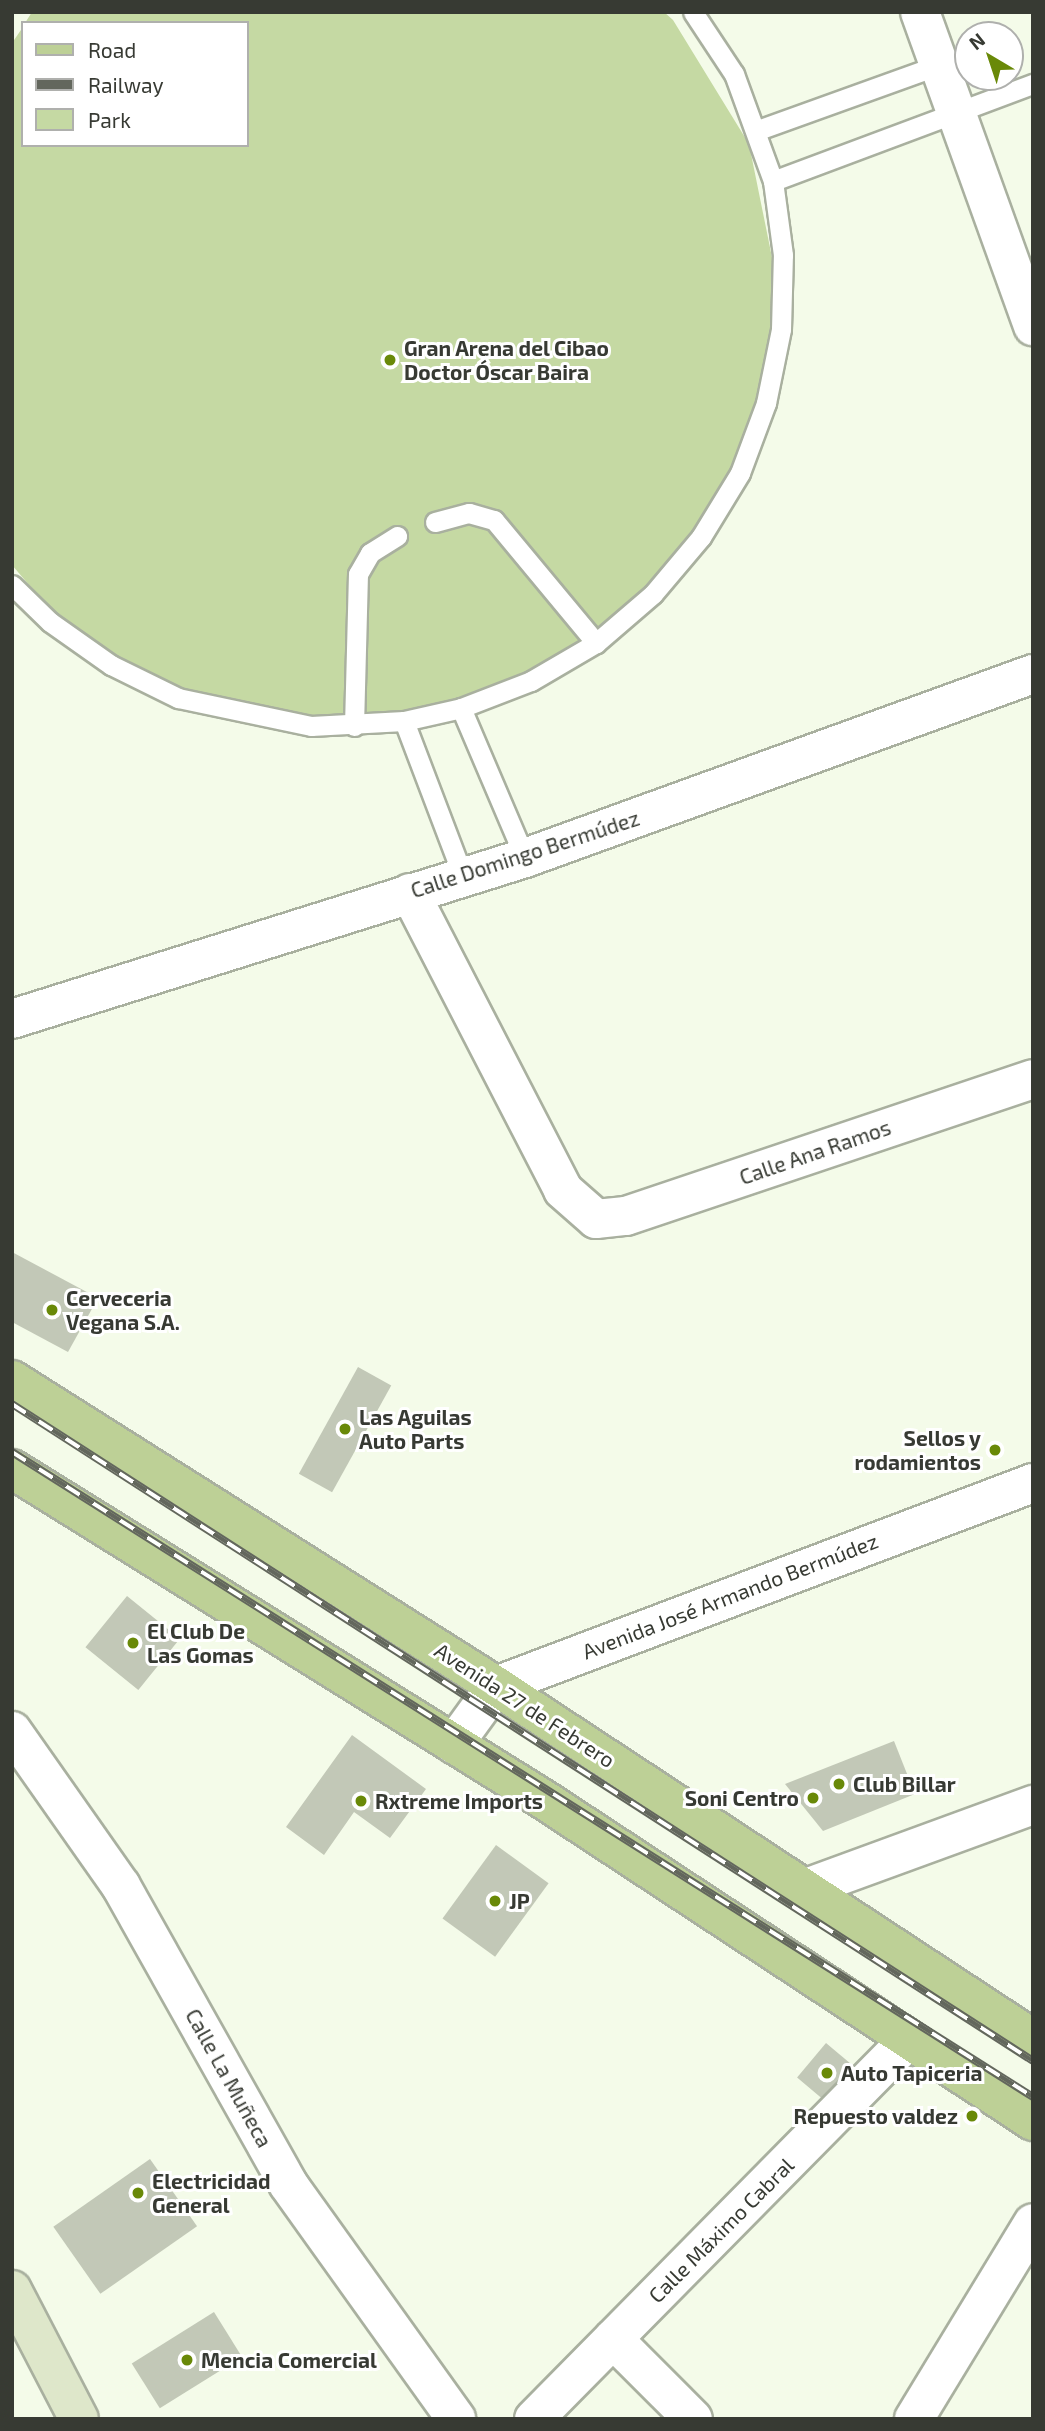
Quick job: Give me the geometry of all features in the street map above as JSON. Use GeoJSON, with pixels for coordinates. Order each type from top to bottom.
{"type":"FeatureCollection","features":[{"type":"Feature","properties":{"kind":"main road","name":"Avenida 27 de Febrero"},"geometry":{"type":"LineString","coordinates":[[12,1380],[496,1686],[1033,2039]]}},
{"type":"Feature","properties":{"kind":"main road"},"geometry":{"type":"LineString","coordinates":[[12,1469],[454,1744],[1033,2121]]}},
{"type":"Feature","properties":{"kind":"main road"},"geometry":{"type":"LineString","coordinates":[[12,2290],[79,2419]]}},
{"type":"Feature","properties":{"kind":"street"},"geometry":{"type":"LineString","coordinates":[[920,12],[1033,326]]}},
{"type":"Feature","properties":{"kind":"street","name":"Calle Domingo Bermúdez"},"geometry":{"type":"LineString","coordinates":[[12,1019],[525,858],[1033,674]]}},
{"type":"Feature","properties":{"kind":"street","name":"Calle Ana Ramos"},"geometry":{"type":"LineString","coordinates":[[410,893],[564,1190],[596,1219],[626,1216],[1033,1079]]}},
{"type":"Feature","properties":{"kind":"street","name":"Avenida José Armando Bermúdez"},"geometry":{"type":"LineString","coordinates":[[496,1686],[1033,1483]]}},
{"type":"Feature","properties":{"kind":"street"},"geometry":{"type":"LineString","coordinates":[[454,1744],[496,1686]]}},
{"type":"Feature","properties":{"kind":"street","name":"Calle La Muñeca"},"geometry":{"type":"LineString","coordinates":[[12,1731],[121,1886],[288,2184],[456,2419]]}},
{"type":"Feature","properties":{"kind":"street"},"geometry":{"type":"LineString","coordinates":[[806,1888],[1033,1805]]}},
{"type":"Feature","properties":{"kind":"street","name":"Calle Máximo Cabral"},"geometry":{"type":"LineString","coordinates":[[534,2419],[907,2041]]}},
{"type":"Feature","properties":{"kind":"street"},"geometry":{"type":"LineString","coordinates":[[914,2419],[1033,2223]]}},
{"type":"Feature","properties":{"kind":"street"},"geometry":{"type":"LineString","coordinates":[[614,2339],[693,2419]]}},
{"type":"Feature","properties":{"kind":"lane"},"geometry":{"type":"LineString","coordinates":[[12,584],[50,622],[111,665],[178,698],[243,716],[354,726],[404,721],[461,709],[531,681],[596,643],[653,594],[701,537],[744,461],[766,403],[781,329],[783,255],[773,181],[758,130],[701,16]]}},
{"type":"Feature","properties":{"kind":"lane"},"geometry":{"type":"LineString","coordinates":[[758,130],[939,65]]}},
{"type":"Feature","properties":{"kind":"lane"},"geometry":{"type":"LineString","coordinates":[[773,181],[956,116],[1033,84]]}},
{"type":"Feature","properties":{"kind":"lane"},"geometry":{"type":"LineString","coordinates":[[435,523],[469,513],[494,520],[596,643]]}},
{"type":"Feature","properties":{"kind":"lane"},"geometry":{"type":"LineString","coordinates":[[354,726],[358,574],[370,553],[397,536]]}},
{"type":"Feature","properties":{"kind":"lane"},"geometry":{"type":"LineString","coordinates":[[461,709],[525,858]]}},
{"type":"Feature","properties":{"kind":"lane"},"geometry":{"type":"LineString","coordinates":[[404,721],[463,876]]}},
{"type":"Feature","properties":{"kind":"green space","name":"Gran Arena del Cibao Doctor Óscar Baira"},"geometry":{"type":"Polygon","coordinates":[[[32,12],[664,12],[673,20],[749,144],[778,287],[757,432],[689,562],[588,658],[461,716],[323,732],[188,702],[69,632],[12,565],[12,43],[21,30],[21,147],[248,147],[248,21],[26,21],[32,12]]]}},
{"type":"Feature","properties":{"kind":"building","name":"Cerveceria Vegana S.A."},"geometry":{"type":"Polygon","coordinates":[[[12,1252],[98,1298],[68,1352],[12,1322],[12,1252]]]}},
{"type":"Feature","properties":{"kind":"building","name":"Las Aguilas Auto Parts"},"geometry":{"type":"Polygon","coordinates":[[[358,1367],[391,1385],[332,1492],[299,1474],[358,1367]]]}},
{"type":"Feature","properties":{"kind":"building","name":"El Club De Las Gomas"},"geometry":{"type":"Polygon","coordinates":[[[127,1596],[180,1639],[138,1690],[85,1647],[127,1596]]]}},
{"type":"Feature","properties":{"kind":"building","name":"Rxtreme Imports"},"geometry":{"type":"Polygon","coordinates":[[[352,1735],[426,1789],[390,1838],[354,1812],[324,1855],[286,1827],[352,1735]]]}},
{"type":"Feature","properties":{"kind":"building"},"geometry":{"type":"Polygon","coordinates":[[[894,1741],[915,1794],[823,1831],[785,1784],[894,1741]]]}},
{"type":"Feature","properties":{"kind":"building","name":"JP"},"geometry":{"type":"Polygon","coordinates":[[[496,1845],[549,1883],[495,1957],[443,1919],[496,1845]]]}},
{"type":"Feature","properties":{"kind":"building","name":"Auto Tapiceria"},"geometry":{"type":"Polygon","coordinates":[[[826,2043],[857,2069],[828,2103],[797,2077],[826,2043]]]}},
{"type":"Feature","properties":{"kind":"building","name":"Electricidad General"},"geometry":{"type":"Polygon","coordinates":[[[150,2159],[197,2226],[100,2294],[53,2227],[150,2159]]]}},
{"type":"Feature","properties":{"kind":"building","name":"Mencia Comercial"},"geometry":{"type":"Polygon","coordinates":[[[214,2312],[242,2357],[160,2408],[132,2363],[214,2312]]]}},
{"type":"Feature","properties":{"kind":"railway"},"geometry":{"type":"LineString","coordinates":[[12,1404],[1033,2061]]}},
{"type":"Feature","properties":{"kind":"railway"},"geometry":{"type":"LineString","coordinates":[[12,1452],[1033,2097]]}},
{"type":"Feature","properties":{"kind":"place","name":"Gran Arena del Cibao Doctor Óscar Baira"},"geometry":{"type":"Point","coordinates":[390,360]}},
{"type":"Feature","properties":{"kind":"place","name":"Cerveceria Vegana S.A."},"geometry":{"type":"Point","coordinates":[52,1310]}},
{"type":"Feature","properties":{"kind":"place","name":"Las Aguilas Auto Parts"},"geometry":{"type":"Point","coordinates":[345,1429]}},
{"type":"Feature","properties":{"kind":"place","name":"Sellos y rodamientos"},"geometry":{"type":"Point","coordinates":[995,1450]}},
{"type":"Feature","properties":{"kind":"place","name":"El Club De Las Gomas"},"geometry":{"type":"Point","coordinates":[133,1643]}},
{"type":"Feature","properties":{"kind":"place","name":"Club Billar"},"geometry":{"type":"Point","coordinates":[839,1784]}},
{"type":"Feature","properties":{"kind":"place","name":"Soni Centro"},"geometry":{"type":"Point","coordinates":[813,1798]}},
{"type":"Feature","properties":{"kind":"place","name":"Rxtreme Imports"},"geometry":{"type":"Point","coordinates":[361,1801]}},
{"type":"Feature","properties":{"kind":"place","name":"JP"},"geometry":{"type":"Point","coordinates":[495,1901]}},
{"type":"Feature","properties":{"kind":"place","name":"Auto Tapiceria"},"geometry":{"type":"Point","coordinates":[827,2073]}},
{"type":"Feature","properties":{"kind":"place","name":"Repuesto valdez"},"geometry":{"type":"Point","coordinates":[972,2116]}},
{"type":"Feature","properties":{"kind":"place","name":"Electricidad General"},"geometry":{"type":"Point","coordinates":[138,2193]}},
{"type":"Feature","properties":{"kind":"place","name":"Mencia Comercial"},"geometry":{"type":"Point","coordinates":[187,2360]}}]}
